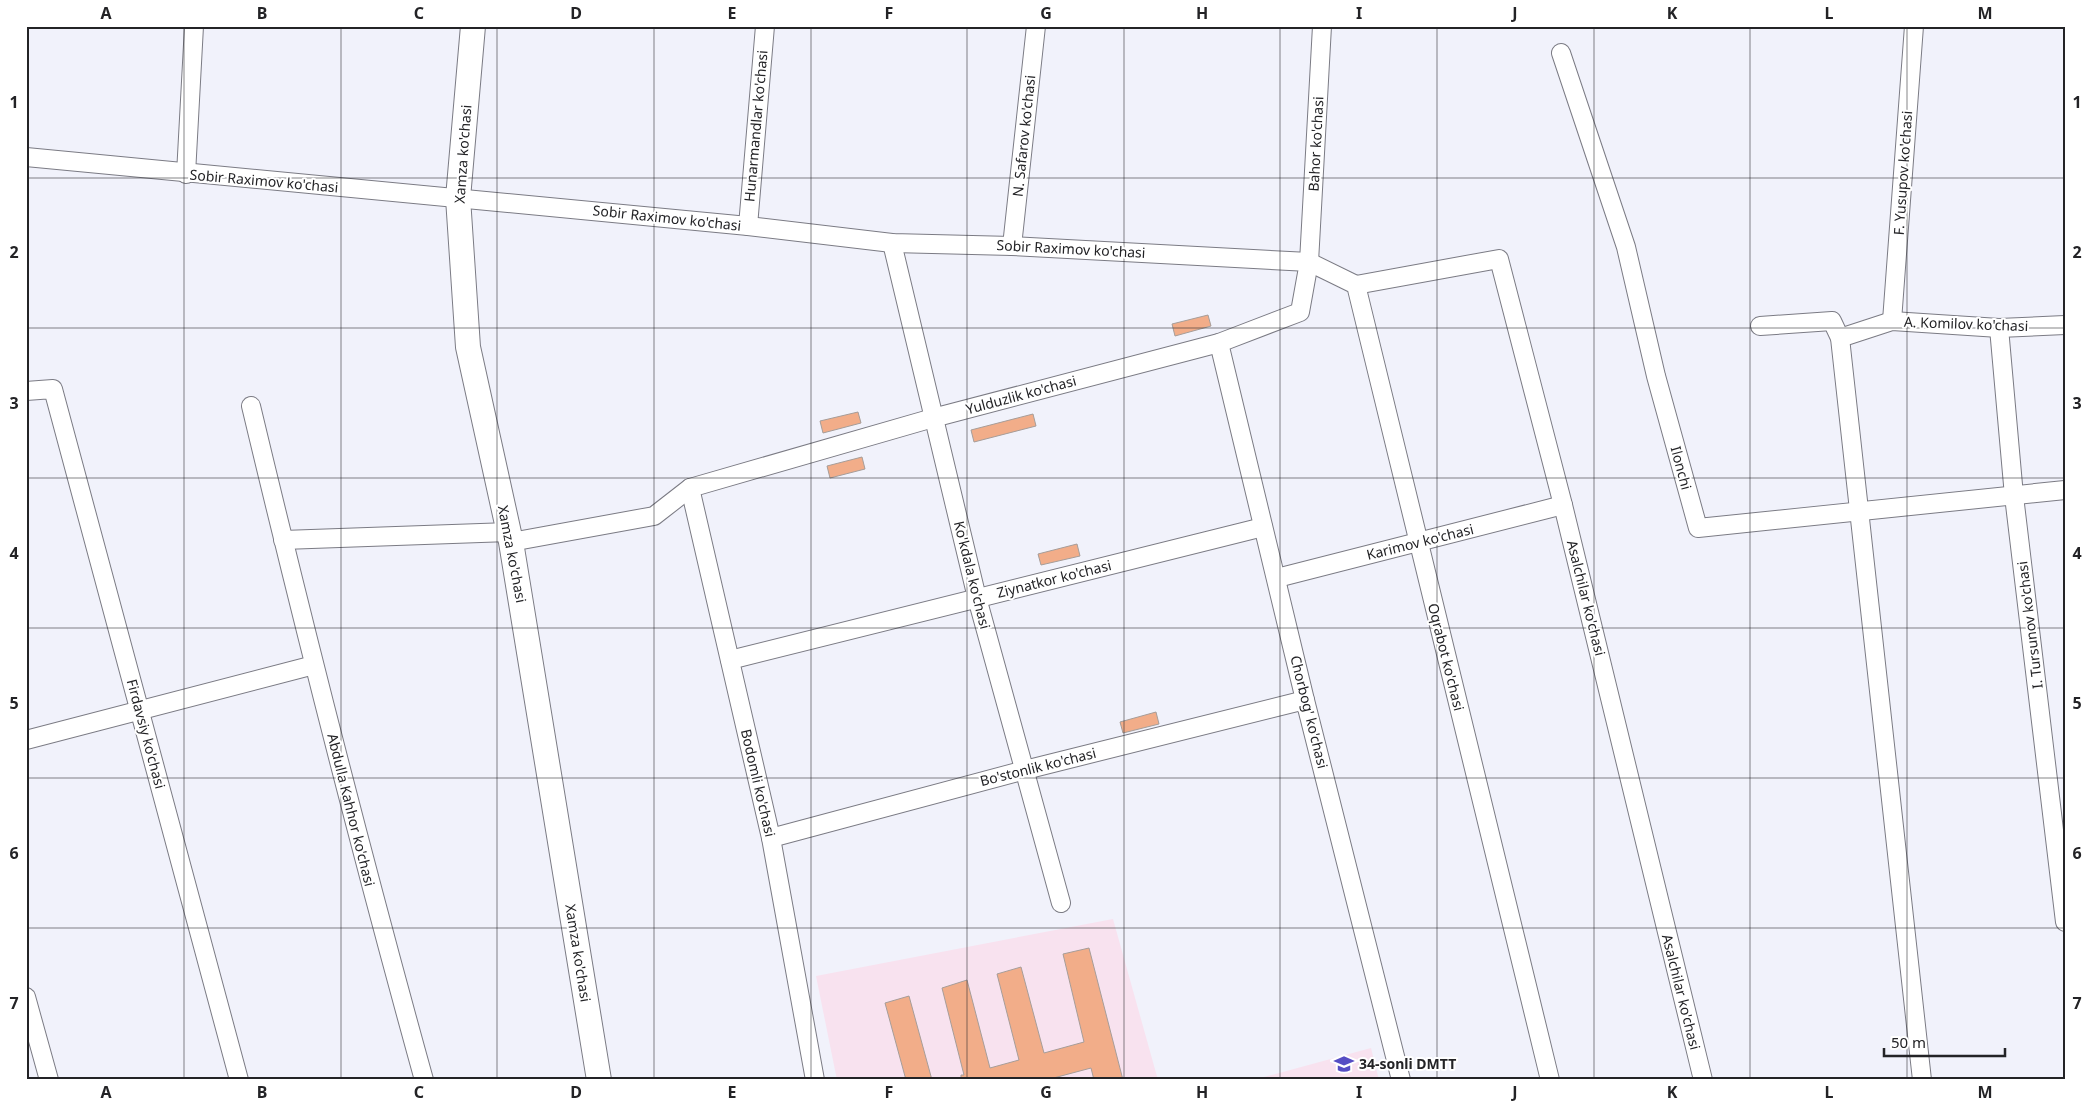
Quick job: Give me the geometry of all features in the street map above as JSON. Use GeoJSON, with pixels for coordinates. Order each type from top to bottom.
{"type":"FeatureCollection","features":[{"type":"Feature","properties":{"kind":"main road","name":"Xamza ko'chasi"},"geometry":{"type":"LineString","coordinates":[[473,26],[458,198],[468,347],[510,537],[599,1080]]}},
{"type":"Feature","properties":{"kind":"street"},"geometry":{"type":"LineString","coordinates":[[186,174],[194,26]]}},
{"type":"Feature","properties":{"kind":"street","name":"Hunarmandlar ko'chasi"},"geometry":{"type":"LineString","coordinates":[[748,226],[765,26]]}},
{"type":"Feature","properties":{"kind":"street","name":"N. Safarov ko'chasi"},"geometry":{"type":"LineString","coordinates":[[1012,246],[1036,26]]}},
{"type":"Feature","properties":{"kind":"street","name":"Bahor ko'chasi"},"geometry":{"type":"LineString","coordinates":[[1309,262],[1322,26]]}},
{"type":"Feature","properties":{"kind":"street","name":"F. Yusupov ko'chasi"},"geometry":{"type":"LineString","coordinates":[[1892,321],[1914,26]]}},
{"type":"Feature","properties":{"kind":"street","name":"Ilonchi"},"geometry":{"type":"LineString","coordinates":[[1562,53],[1626,247],[1656,376],[1698,528],[2065,490]]}},
{"type":"Feature","properties":{"kind":"street","name":"Sobir Raximov ko'chasi"},"geometry":{"type":"LineString","coordinates":[[26,157],[186,174],[748,226],[892,243],[1012,246],[1309,262]]}},
{"type":"Feature","properties":{"kind":"street","name":"Ko'kdala ko'chasi"},"geometry":{"type":"LineString","coordinates":[[892,243],[977,598],[1061,904]]}},
{"type":"Feature","properties":{"kind":"street","name":"Asalchilar ko'chasi"},"geometry":{"type":"LineString","coordinates":[[1356,285],[1499,259],[1563,506],[1702,1080]]}},
{"type":"Feature","properties":{"kind":"street"},"geometry":{"type":"LineString","coordinates":[[1309,262],[1356,285]]}},
{"type":"Feature","properties":{"kind":"street","name":"Yulduzlik ko'chasi"},"geometry":{"type":"LineString","coordinates":[[690,488],[933,418],[1220,343],[1300,312],[1309,262]]}},
{"type":"Feature","properties":{"kind":"street","name":"Oqrabot ko'chasi"},"geometry":{"type":"LineString","coordinates":[[1356,285],[1550,1080]]}},
{"type":"Feature","properties":{"kind":"street"},"geometry":{"type":"LineString","coordinates":[[1760,326],[1832,321],[1840,338],[1922,1080]]}},
{"type":"Feature","properties":{"kind":"street","name":"A. Komilov ko'chasi"},"geometry":{"type":"LineString","coordinates":[[1840,338],[1892,321],[1999,328],[2065,325]]}},
{"type":"Feature","properties":{"kind":"street","name":"I. Tursunov ko'chasi"},"geometry":{"type":"LineString","coordinates":[[1999,328],[2014,496],[2065,922]]}},
{"type":"Feature","properties":{"kind":"street","name":"Chorbog' ko'chasi"},"geometry":{"type":"LineString","coordinates":[[1220,343],[1263,527],[1401,1080]]}},
{"type":"Feature","properties":{"kind":"street","name":"Firdavsiy ko'chasi"},"geometry":{"type":"LineString","coordinates":[[26,391],[52,389],[239,1080]]}},
{"type":"Feature","properties":{"kind":"street","name":"Abdulla Kahhor ko'chasi"},"geometry":{"type":"LineString","coordinates":[[251,406],[380,924],[424,1080]]}},
{"type":"Feature","properties":{"kind":"street"},"geometry":{"type":"LineString","coordinates":[[283,540],[510,537],[654,516],[690,488]]}},
{"type":"Feature","properties":{"kind":"street","name":"Bodomli ko'chasi"},"geometry":{"type":"LineString","coordinates":[[690,488],[770,838],[815,1080]]}},
{"type":"Feature","properties":{"kind":"street","name":"Karimov ko'chasi"},"geometry":{"type":"LineString","coordinates":[[1276,578],[1563,506]]}},
{"type":"Feature","properties":{"kind":"street","name":"Ziynatkor ko'chasi"},"geometry":{"type":"LineString","coordinates":[[730,660],[1263,527]]}},
{"type":"Feature","properties":{"kind":"street"},"geometry":{"type":"LineString","coordinates":[[26,740],[314,665]]}},
{"type":"Feature","properties":{"kind":"street","name":"Bo'stonlik ko'chasi"},"geometry":{"type":"LineString","coordinates":[[770,838],[1025,770],[1306,700]]}},
{"type":"Feature","properties":{"kind":"street"},"geometry":{"type":"LineString","coordinates":[[26,997],[49,1080]]}},
{"type":"Feature","properties":{"kind":"shaded area"},"geometry":{"type":"Polygon","coordinates":[[[1113,919],[1158,1080],[837,1080],[816,976],[1113,919]]]}},
{"type":"Feature","properties":{"kind":"shaded area","name":"34-sonli DMTT"},"geometry":{"type":"Polygon","coordinates":[[[1371,1048],[1379,1080],[1253,1080],[1371,1048]]]}},
{"type":"Feature","properties":{"kind":"building"},"geometry":{"type":"Polygon","coordinates":[[[1208,315],[1211,326],[1175,336],[1172,324],[1208,315]]]}},
{"type":"Feature","properties":{"kind":"building"},"geometry":{"type":"Polygon","coordinates":[[[858,412],[861,423],[823,433],[820,421],[858,412]]]}},
{"type":"Feature","properties":{"kind":"building"},"geometry":{"type":"Polygon","coordinates":[[[1033,414],[1036,426],[974,442],[971,430],[1033,414]]]}},
{"type":"Feature","properties":{"kind":"building"},"geometry":{"type":"Polygon","coordinates":[[[862,457],[865,469],[830,478],[827,466],[862,457]]]}},
{"type":"Feature","properties":{"kind":"building"},"geometry":{"type":"Polygon","coordinates":[[[1077,544],[1080,556],[1041,565],[1038,554],[1077,544]]]}},
{"type":"Feature","properties":{"kind":"building"},"geometry":{"type":"Polygon","coordinates":[[[1156,712],[1159,724],[1123,733],[1120,722],[1156,712]]]}},
{"type":"Feature","properties":{"kind":"building"},"geometry":{"type":"Polygon","coordinates":[[[1089,948],[1123,1080],[1094,1080],[1091,1068],[1046,1080],[961,1080],[961,1075],[964,1075],[942,988],[967,980],[990,1068],[1019,1060],[997,974],[1021,967],[1044,1053],[1084,1042],[1063,954],[1089,948]]]}},
{"type":"Feature","properties":{"kind":"building"},"geometry":{"type":"Polygon","coordinates":[[[909,996],[932,1080],[906,1080],[885,1003],[909,996]]]}},
{"type":"Feature","properties":{"kind":"place","name":"34-sonli DMTT"},"geometry":{"type":"Point","coordinates":[1344,1064]}}]}
